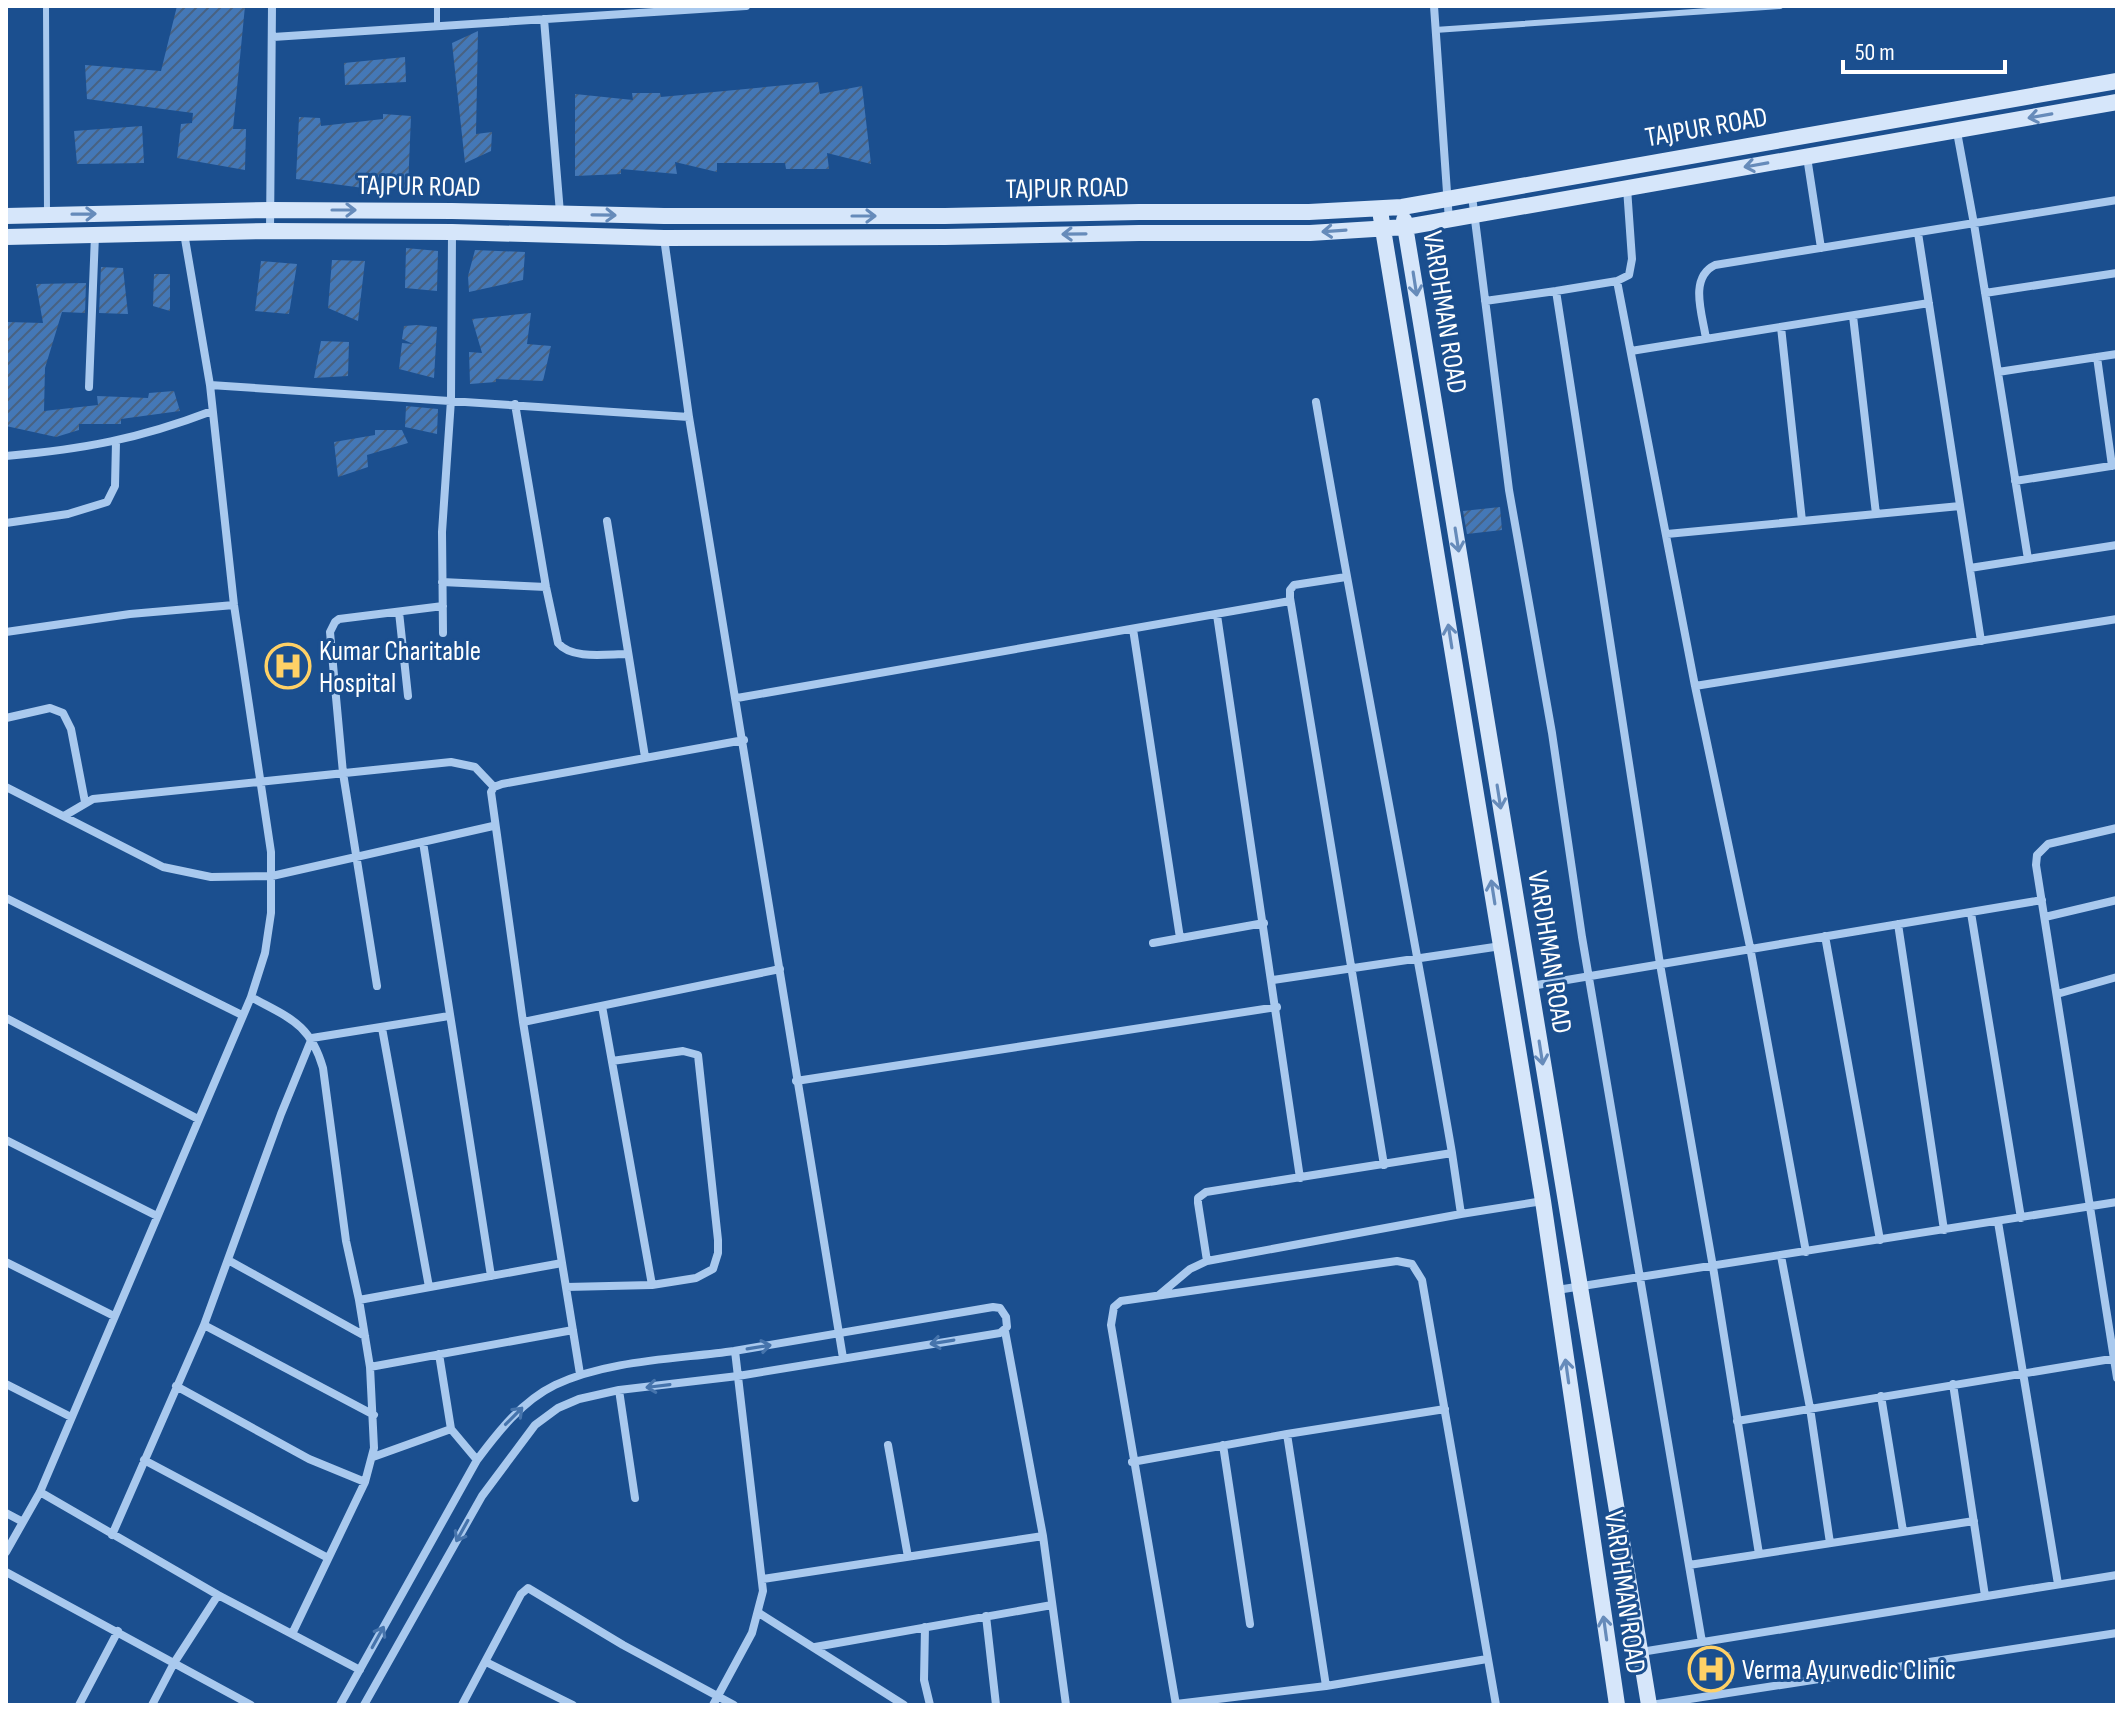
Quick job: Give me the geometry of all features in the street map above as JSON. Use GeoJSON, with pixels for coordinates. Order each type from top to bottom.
{"type":"FeatureCollection","features":[{"type":"Feature","properties":{"kind":"main road","name":"TAJPUR ROAD"},"geometry":{"type":"LineString","coordinates":[[6,216],[270,210],[945,216],[1309,212],[1402,207],[2117,81]]}},
{"type":"Feature","properties":{"kind":"main road","name":"TAJPUR ROAD"},"geometry":{"type":"LineString","coordinates":[[6,237],[270,231],[664,238],[1310,233],[1406,227],[2117,102]]}},
{"type":"Feature","properties":{"kind":"main road","name":"VARDHMAN ROAD"},"geometry":{"type":"LineString","coordinates":[[1379,207],[1543,1201],[1617,1705]]}},
{"type":"Feature","properties":{"kind":"main road","name":"VARDHMAN ROAD"},"geometry":{"type":"LineString","coordinates":[[1402,207],[1650,1705]]}},
{"type":"Feature","properties":{"kind":"street"},"geometry":{"type":"LineString","coordinates":[[270,231],[272,6]]}},
{"type":"Feature","properties":{"kind":"street"},"geometry":{"type":"LineString","coordinates":[[273,37],[746,6]]}},
{"type":"Feature","properties":{"kind":"street"},"geometry":{"type":"LineString","coordinates":[[1434,6],[1449,221]]}},
{"type":"Feature","properties":{"kind":"street"},"geometry":{"type":"LineString","coordinates":[[544,19],[560,214]]}},
{"type":"Feature","properties":{"kind":"street"},"geometry":{"type":"LineString","coordinates":[[1957,132],[2028,559]]}},
{"type":"Feature","properties":{"kind":"street"},"geometry":{"type":"LineString","coordinates":[[1807,157],[1821,248]]}},
{"type":"Feature","properties":{"kind":"street"},"geometry":{"type":"LineString","coordinates":[[1485,301],[1617,281],[1629,275],[1632,266],[1627,187]]}},
{"type":"Feature","properties":{"kind":"street"},"geometry":{"type":"LineString","coordinates":[[1472,196],[1509,490],[1702,1642]]}},
{"type":"Feature","properties":{"kind":"street"},"geometry":{"type":"LineString","coordinates":[[1706,339],[1699,290],[1701,278],[1709,268],[2117,200]]}},
{"type":"Feature","properties":{"kind":"street"},"geometry":{"type":"LineString","coordinates":[[6,1552],[40,1492],[251,997],[265,953],[271,913],[272,876],[234,605],[210,385],[184,232]]}},
{"type":"Feature","properties":{"kind":"street"},"geometry":{"type":"LineString","coordinates":[[443,633],[442,532],[451,400],[452,232]]}},
{"type":"Feature","properties":{"kind":"street"},"geometry":{"type":"LineString","coordinates":[[1918,233],[1981,641]]}},
{"type":"Feature","properties":{"kind":"street"},"geometry":{"type":"LineString","coordinates":[[89,387],[95,235]]}},
{"type":"Feature","properties":{"kind":"street"},"geometry":{"type":"LineString","coordinates":[[664,238],[689,417],[843,1358]]}},
{"type":"Feature","properties":{"kind":"street"},"geometry":{"type":"LineString","coordinates":[[1985,293],[2117,273]]}},
{"type":"Feature","properties":{"kind":"street"},"geometry":{"type":"LineString","coordinates":[[1617,281],[1695,686],[1750,947],[1806,1252]]}},
{"type":"Feature","properties":{"kind":"street"},"geometry":{"type":"LineString","coordinates":[[1556,291],[1660,964],[1759,1554]]}},
{"type":"Feature","properties":{"kind":"street"},"geometry":{"type":"LineString","coordinates":[[1631,351],[1929,303]]}},
{"type":"Feature","properties":{"kind":"street"},"geometry":{"type":"LineString","coordinates":[[1853,316],[1876,514]]}},
{"type":"Feature","properties":{"kind":"street"},"geometry":{"type":"LineString","coordinates":[[1781,327],[1802,521]]}},
{"type":"Feature","properties":{"kind":"street"},"geometry":{"type":"LineString","coordinates":[[1998,372],[2117,354]]}},
{"type":"Feature","properties":{"kind":"street"},"geometry":{"type":"LineString","coordinates":[[2015,481],[2115,465],[2097,357]]}},
{"type":"Feature","properties":{"kind":"street"},"geometry":{"type":"LineString","coordinates":[[210,385],[689,417]]}},
{"type":"Feature","properties":{"kind":"street"},"geometry":{"type":"LineString","coordinates":[[1316,402],[1419,959],[1461,1214]]}},
{"type":"Feature","properties":{"kind":"street"},"geometry":{"type":"LineString","coordinates":[[515,404],[553,625],[562,648],[579,653],[627,654]]}},
{"type":"Feature","properties":{"kind":"street"},"geometry":{"type":"LineString","coordinates":[[6,456],[68,451],[116,442],[160,431],[212,411]]}},
{"type":"Feature","properties":{"kind":"street"},"geometry":{"type":"LineString","coordinates":[[6,523],[68,514],[107,502],[115,486],[116,442]]}},
{"type":"Feature","properties":{"kind":"street"},"geometry":{"type":"LineString","coordinates":[[1667,534],[1960,506]]}},
{"type":"Feature","properties":{"kind":"street"},"geometry":{"type":"LineString","coordinates":[[607,521],[645,757]]}},
{"type":"Feature","properties":{"kind":"street"},"geometry":{"type":"LineString","coordinates":[[1970,568],[2117,545]]}},
{"type":"Feature","properties":{"kind":"street"},"geometry":{"type":"LineString","coordinates":[[1346,577],[1294,585],[1290,590],[1290,601],[1384,1165]]}},
{"type":"Feature","properties":{"kind":"street"},"geometry":{"type":"LineString","coordinates":[[442,582],[546,587]]}},
{"type":"Feature","properties":{"kind":"street"},"geometry":{"type":"LineString","coordinates":[[737,698],[1290,601]]}},
{"type":"Feature","properties":{"kind":"street"},"geometry":{"type":"LineString","coordinates":[[6,632],[116,615],[234,605]]}},
{"type":"Feature","properties":{"kind":"street"},"geometry":{"type":"LineString","coordinates":[[377,986],[343,773],[332,627],[339,619],[443,606]]}},
{"type":"Feature","properties":{"kind":"street"},"geometry":{"type":"LineString","coordinates":[[399,612],[408,696]]}},
{"type":"Feature","properties":{"kind":"street"},"geometry":{"type":"LineString","coordinates":[[1217,615],[1300,1178]]}},
{"type":"Feature","properties":{"kind":"street"},"geometry":{"type":"LineString","coordinates":[[1695,686],[2117,619]]}},
{"type":"Feature","properties":{"kind":"street"},"geometry":{"type":"LineString","coordinates":[[1133,629],[1180,938]]}},
{"type":"Feature","properties":{"kind":"street"},"geometry":{"type":"LineString","coordinates":[[6,718],[50,708],[63,713],[71,729],[85,802]]}},
{"type":"Feature","properties":{"kind":"street"},"geometry":{"type":"LineString","coordinates":[[494,787],[744,740]]}},
{"type":"Feature","properties":{"kind":"street"},"geometry":{"type":"LineString","coordinates":[[64,816],[85,802],[451,762],[464,763],[483,773],[494,787]]}},
{"type":"Feature","properties":{"kind":"street"},"geometry":{"type":"LineString","coordinates":[[6,787],[163,867],[211,877],[272,876],[493,826]]}},
{"type":"Feature","properties":{"kind":"street"},"geometry":{"type":"LineString","coordinates":[[494,787],[490,800],[493,826],[580,1374]]}},
{"type":"Feature","properties":{"kind":"street"},"geometry":{"type":"LineString","coordinates":[[2117,828],[2048,844],[2041,849],[2036,865],[2117,1378]]}},
{"type":"Feature","properties":{"kind":"street"},"geometry":{"type":"LineString","coordinates":[[423,842],[491,1276]]}},
{"type":"Feature","properties":{"kind":"street"},"geometry":{"type":"LineString","coordinates":[[6,898],[242,1015]]}},
{"type":"Feature","properties":{"kind":"street"},"geometry":{"type":"LineString","coordinates":[[1530,986],[2042,900]]}},
{"type":"Feature","properties":{"kind":"street"},"geometry":{"type":"LineString","coordinates":[[2045,917],[2117,900]]}},
{"type":"Feature","properties":{"kind":"street"},"geometry":{"type":"LineString","coordinates":[[1971,913],[2021,1218]]}},
{"type":"Feature","properties":{"kind":"street"},"geometry":{"type":"LineString","coordinates":[[1153,943],[1264,923]]}},
{"type":"Feature","properties":{"kind":"street"},"geometry":{"type":"LineString","coordinates":[[1898,924],[1944,1230]]}},
{"type":"Feature","properties":{"kind":"street"},"geometry":{"type":"LineString","coordinates":[[1825,936],[1880,1240]]}},
{"type":"Feature","properties":{"kind":"street"},"geometry":{"type":"LineString","coordinates":[[1273,980],[1501,946]]}},
{"type":"Feature","properties":{"kind":"street"},"geometry":{"type":"LineString","coordinates":[[523,1022],[780,969]]}},
{"type":"Feature","properties":{"kind":"street"},"geometry":{"type":"LineString","coordinates":[[2057,994],[2117,977]]}},
{"type":"Feature","properties":{"kind":"street"},"geometry":{"type":"LineString","coordinates":[[251,997],[291,1019],[312,1038],[323,1068],[346,1241],[370,1367],[374,1415],[373,1457],[365,1482],[292,1634]]}},
{"type":"Feature","properties":{"kind":"street"},"geometry":{"type":"LineString","coordinates":[[602,1006],[652,1285]]}},
{"type":"Feature","properties":{"kind":"street"},"geometry":{"type":"LineString","coordinates":[[796,1081],[1277,1007]]}},
{"type":"Feature","properties":{"kind":"street"},"geometry":{"type":"LineString","coordinates":[[312,1038],[449,1016]]}},
{"type":"Feature","properties":{"kind":"street"},"geometry":{"type":"LineString","coordinates":[[6,1018],[198,1119]]}},
{"type":"Feature","properties":{"kind":"street"},"geometry":{"type":"LineString","coordinates":[[382,1028],[429,1287]]}},
{"type":"Feature","properties":{"kind":"street"},"geometry":{"type":"LineString","coordinates":[[112,1535],[204,1325],[312,1038]]}},
{"type":"Feature","properties":{"kind":"street"},"geometry":{"type":"LineString","coordinates":[[566,1287],[652,1285],[706,1275],[716,1263],[718,1240],[700,1060],[694,1052],[683,1051],[612,1061]]}},
{"type":"Feature","properties":{"kind":"street"},"geometry":{"type":"LineString","coordinates":[[6,1140],[157,1216]]}},
{"type":"Feature","properties":{"kind":"street"},"geometry":{"type":"LineString","coordinates":[[1207,1261],[1198,1203],[1201,1194],[1452,1153]]}},
{"type":"Feature","properties":{"kind":"street"},"geometry":{"type":"LineString","coordinates":[[1158,1295],[1190,1269],[1207,1261],[1543,1201]]}},
{"type":"Feature","properties":{"kind":"street"},"geometry":{"type":"LineString","coordinates":[[1555,1290],[2117,1202]]}},
{"type":"Feature","properties":{"kind":"street"},"geometry":{"type":"LineString","coordinates":[[1998,1222],[2058,1584]]}},
{"type":"Feature","properties":{"kind":"street"},"geometry":{"type":"LineString","coordinates":[[1781,1256],[1810,1408],[1830,1543]]}},
{"type":"Feature","properties":{"kind":"street"},"geometry":{"type":"LineString","coordinates":[[228,1260],[365,1336]]}},
{"type":"Feature","properties":{"kind":"street"},"geometry":{"type":"LineString","coordinates":[[1487,1659],[1326,1686],[1176,1705],[1132,1462],[1111,1315],[1114,1307],[1121,1301],[1158,1295],[1404,1261],[1412,1264],[1422,1280],[1496,1705]]}},
{"type":"Feature","properties":{"kind":"street"},"geometry":{"type":"LineString","coordinates":[[6,1262],[114,1316]]}},
{"type":"Feature","properties":{"kind":"street"},"geometry":{"type":"LineString","coordinates":[[359,1300],[562,1263]]}},
{"type":"Feature","properties":{"kind":"street"},"geometry":{"type":"LineString","coordinates":[[340,1705],[477,1460],[496,1434],[530,1400],[552,1386],[580,1374],[996,1307],[1006,1317],[1005,1331],[1043,1536],[1066,1705]]}},
{"type":"Feature","properties":{"kind":"street"},"geometry":{"type":"LineString","coordinates":[[204,1325],[374,1415]]}},
{"type":"Feature","properties":{"kind":"street"},"geometry":{"type":"LineString","coordinates":[[370,1367],[573,1330]]}},
{"type":"Feature","properties":{"kind":"street"},"geometry":{"type":"LineString","coordinates":[[364,1705],[482,1496],[535,1425],[558,1408],[579,1399],[619,1390],[738,1376],[1005,1331]]}},
{"type":"Feature","properties":{"kind":"street"},"geometry":{"type":"LineString","coordinates":[[713,1705],[752,1633],[759,1613],[763,1579],[735,1351]]}},
{"type":"Feature","properties":{"kind":"street"},"geometry":{"type":"LineString","coordinates":[[439,1354],[451,1429],[477,1460]]}},
{"type":"Feature","properties":{"kind":"street"},"geometry":{"type":"LineString","coordinates":[[1737,1421],[2116,1358]]}},
{"type":"Feature","properties":{"kind":"street"},"geometry":{"type":"LineString","coordinates":[[6,1384],[71,1417]]}},
{"type":"Feature","properties":{"kind":"street"},"geometry":{"type":"LineString","coordinates":[[1953,1384],[1985,1596]]}},
{"type":"Feature","properties":{"kind":"street"},"geometry":{"type":"LineString","coordinates":[[176,1386],[309,1459],[365,1482]]}},
{"type":"Feature","properties":{"kind":"street"},"geometry":{"type":"LineString","coordinates":[[619,1390],[635,1498]]}},
{"type":"Feature","properties":{"kind":"street"},"geometry":{"type":"LineString","coordinates":[[1881,1396],[1903,1531]]}},
{"type":"Feature","properties":{"kind":"street"},"geometry":{"type":"LineString","coordinates":[[1132,1462],[1445,1409]]}},
{"type":"Feature","properties":{"kind":"street"},"geometry":{"type":"LineString","coordinates":[[373,1457],[451,1429]]}},
{"type":"Feature","properties":{"kind":"street"},"geometry":{"type":"LineString","coordinates":[[1287,1434],[1326,1686]]}},
{"type":"Feature","properties":{"kind":"street"},"geometry":{"type":"LineString","coordinates":[[888,1445],[908,1557]]}},
{"type":"Feature","properties":{"kind":"street"},"geometry":{"type":"LineString","coordinates":[[1223,1445],[1250,1624]]}},
{"type":"Feature","properties":{"kind":"street"},"geometry":{"type":"LineString","coordinates":[[144,1460],[328,1558]]}},
{"type":"Feature","properties":{"kind":"street"},"geometry":{"type":"LineString","coordinates":[[40,1492],[218,1595],[360,1670]]}},
{"type":"Feature","properties":{"kind":"street"},"geometry":{"type":"LineString","coordinates":[[6,1513],[23,1522]]}},
{"type":"Feature","properties":{"kind":"street"},"geometry":{"type":"LineString","coordinates":[[1689,1565],[1974,1521]]}},
{"type":"Feature","properties":{"kind":"street"},"geometry":{"type":"LineString","coordinates":[[763,1579],[1043,1536]]}},
{"type":"Feature","properties":{"kind":"street"},"geometry":{"type":"LineString","coordinates":[[6,1572],[251,1705]]}},
{"type":"Feature","properties":{"kind":"street"},"geometry":{"type":"LineString","coordinates":[[1641,1652],[2117,1575]]}},
{"type":"Feature","properties":{"kind":"street"},"geometry":{"type":"LineString","coordinates":[[462,1705],[521,1594],[528,1588],[623,1645],[734,1705]]}},
{"type":"Feature","properties":{"kind":"street"},"geometry":{"type":"LineString","coordinates":[[152,1705],[174,1663],[218,1595]]}},
{"type":"Feature","properties":{"kind":"street"},"geometry":{"type":"LineString","coordinates":[[815,1647],[1052,1605]]}},
{"type":"Feature","properties":{"kind":"street"},"geometry":{"type":"LineString","coordinates":[[759,1613],[904,1705]]}},
{"type":"Feature","properties":{"kind":"street"},"geometry":{"type":"LineString","coordinates":[[986,1616],[996,1705]]}},
{"type":"Feature","properties":{"kind":"street"},"geometry":{"type":"LineString","coordinates":[[925,1627],[924,1680],[930,1705]]}},
{"type":"Feature","properties":{"kind":"street"},"geometry":{"type":"LineString","coordinates":[[79,1705],[118,1631]]}},
{"type":"Feature","properties":{"kind":"street"},"geometry":{"type":"LineString","coordinates":[[1650,1705],[2117,1633]]}},
{"type":"Feature","properties":{"kind":"street"},"geometry":{"type":"LineString","coordinates":[[486,1662],[573,1705]]}},
{"type":"Feature","properties":{"kind":"lane"},"geometry":{"type":"LineString","coordinates":[[46,6],[47,215]]}},
{"type":"Feature","properties":{"kind":"lane"},"geometry":{"type":"LineString","coordinates":[[437,6],[437,26]]}},
{"type":"Feature","properties":{"kind":"lane"},"geometry":{"type":"LineString","coordinates":[[1435,30],[1780,6]]}},
{"type":"Feature","properties":{"kind":"building"},"geometry":{"type":"Polygon","coordinates":[[[177,6],[245,6],[233,129],[246,129],[245,170],[177,158],[181,124],[192,123],[193,113],[87,99],[85,65],[161,71],[177,6]]]}},
{"type":"Feature","properties":{"kind":"building"},"geometry":{"type":"Polygon","coordinates":[[[478,31],[476,134],[492,132],[491,151],[465,163],[452,43],[478,31]]]}},
{"type":"Feature","properties":{"kind":"building"},"geometry":{"type":"Polygon","coordinates":[[[405,57],[406,82],[345,85],[344,63],[405,57]]]}},
{"type":"Feature","properties":{"kind":"building"},"geometry":{"type":"Polygon","coordinates":[[[818,82],[820,94],[862,86],[871,164],[827,153],[829,169],[786,169],[785,163],[717,163],[717,172],[675,162],[677,174],[621,169],[621,174],[575,176],[575,94],[633,100],[632,93],[660,93],[661,97],[818,82]]]}},
{"type":"Feature","properties":{"kind":"building"},"geometry":{"type":"Polygon","coordinates":[[[383,114],[411,116],[408,189],[372,175],[371,189],[296,179],[299,117],[320,118],[321,126],[383,119],[383,114]]]}},
{"type":"Feature","properties":{"kind":"building"},"geometry":{"type":"Polygon","coordinates":[[[142,126],[144,163],[77,164],[74,131],[142,126]]]}},
{"type":"Feature","properties":{"kind":"building"},"geometry":{"type":"Polygon","coordinates":[[[406,248],[438,251],[437,291],[405,288],[406,248]]]}},
{"type":"Feature","properties":{"kind":"building"},"geometry":{"type":"Polygon","coordinates":[[[475,250],[525,252],[523,280],[469,292],[468,276],[475,250]]]}},
{"type":"Feature","properties":{"kind":"building"},"geometry":{"type":"Polygon","coordinates":[[[332,260],[365,261],[358,321],[328,308],[332,260]]]}},
{"type":"Feature","properties":{"kind":"building"},"geometry":{"type":"Polygon","coordinates":[[[261,261],[297,264],[289,314],[255,311],[261,261]]]}},
{"type":"Feature","properties":{"kind":"building"},"geometry":{"type":"Polygon","coordinates":[[[101,267],[123,268],[128,314],[99,313],[101,267]]]}},
{"type":"Feature","properties":{"kind":"building"},"geometry":{"type":"Polygon","coordinates":[[[154,274],[170,274],[170,311],[153,306],[154,274]]]}},
{"type":"Feature","properties":{"kind":"building"},"geometry":{"type":"Polygon","coordinates":[[[86,283],[85,313],[62,312],[45,368],[44,411],[98,405],[97,396],[148,398],[149,393],[174,391],[180,411],[121,419],[121,424],[79,424],[79,430],[56,437],[6,426],[7,322],[43,323],[36,284],[86,283]]]}},
{"type":"Feature","properties":{"kind":"building"},"geometry":{"type":"Polygon","coordinates":[[[531,313],[527,344],[551,346],[543,381],[496,379],[496,382],[470,384],[469,352],[482,353],[472,319],[531,313]]]}},
{"type":"Feature","properties":{"kind":"building"},"geometry":{"type":"Polygon","coordinates":[[[404,326],[437,327],[434,378],[399,369],[402,343],[413,344],[402,339],[404,326]]]}},
{"type":"Feature","properties":{"kind":"building"},"geometry":{"type":"Polygon","coordinates":[[[321,341],[349,342],[348,376],[314,378],[321,341]]]}},
{"type":"Feature","properties":{"kind":"building"},"geometry":{"type":"Polygon","coordinates":[[[406,406],[438,409],[437,434],[405,427],[406,406]]]}},
{"type":"Feature","properties":{"kind":"building"},"geometry":{"type":"Polygon","coordinates":[[[375,430],[402,430],[408,443],[367,455],[368,467],[338,477],[334,442],[375,435],[375,430]]]}},
{"type":"Feature","properties":{"kind":"building"},"geometry":{"type":"Polygon","coordinates":[[[1500,507],[1502,530],[1467,534],[1463,511],[1500,507]]]}},
{"type":"Feature","properties":{"kind":"building"},"geometry":{"type":"Polygon","coordinates":[[[300,645],[307,681],[280,687],[272,651],[300,645]]]}},
{"type":"Feature","properties":{"kind":"building"},"geometry":{"type":"Polygon","coordinates":[[[1730,1652],[1732,1682],[1697,1684],[1695,1654],[1730,1652]]]}},
{"type":"Feature","properties":{"kind":"place","name":"Kumar Charitable Hospital"},"geometry":{"type":"Point","coordinates":[288,666]}},
{"type":"Feature","properties":{"kind":"place","name":"Verma Ayurvedic Clinic"},"geometry":{"type":"Point","coordinates":[1711,1669]}}]}
